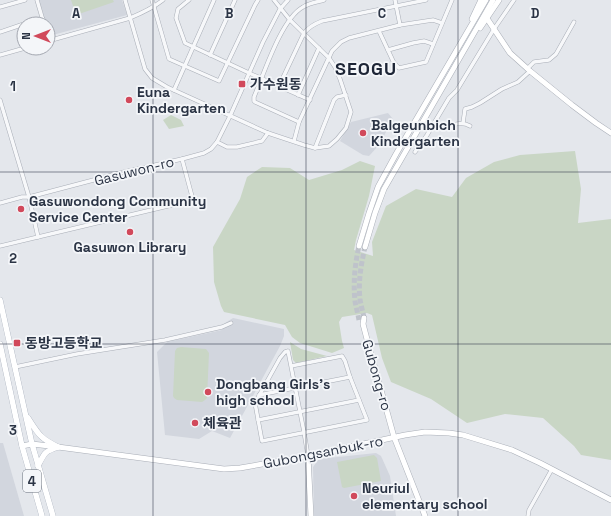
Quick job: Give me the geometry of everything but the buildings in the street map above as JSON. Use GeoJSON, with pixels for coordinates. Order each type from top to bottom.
{"type":"FeatureCollection","features":[{"type":"Feature","properties":{"kind":"main road"},"geometry":{"type":"LineString","coordinates":[[486,0],[378,187],[369,213],[362,247],[384,189],[493,0]]}},
{"type":"Feature","properties":{"kind":"main road"},"geometry":{"type":"LineString","coordinates":[[469,41],[499,0]]}},
{"type":"Feature","properties":{"kind":"main road"},"geometry":{"type":"LineString","coordinates":[[466,34],[478,1]]}},
{"type":"Feature","properties":{"kind":"main road"},"geometry":{"type":"LineString","coordinates":[[488,20],[510,53],[572,105],[596,124],[611,133]]}},
{"type":"Feature","properties":{"kind":"main road","name":"4"},"geometry":{"type":"LineString","coordinates":[[0,300],[32,444],[53,516]]}},
{"type":"Feature","properties":{"kind":"main road","name":"Gubong-ro"},"geometry":{"type":"LineString","coordinates":[[362,319],[394,437],[425,516]]}},
{"type":"Feature","properties":{"kind":"main road","name":"4"},"geometry":{"type":"LineString","coordinates":[[0,344],[22,446],[42,516]]}},
{"type":"Feature","properties":{"kind":"main road"},"geometry":{"type":"LineString","coordinates":[[26,415],[37,432],[43,438],[58,447]]}},
{"type":"Feature","properties":{"kind":"main road","name":"Gubongsanbuk-ro"},"geometry":{"type":"LineString","coordinates":[[22,446],[32,444],[224,469],[240,468],[308,456],[405,435],[425,432],[450,433],[463,435],[512,450],[611,500]]}},
{"type":"Feature","properties":{"kind":"main road"},"geometry":{"type":"LineString","coordinates":[[38,466],[47,451],[58,447]]}},
{"type":"Feature","properties":{"kind":"main road"},"geometry":{"type":"LineString","coordinates":[[308,456],[310,516]]}},
{"type":"Feature","properties":{"kind":"street"},"geometry":{"type":"LineString","coordinates":[[0,7],[25,0]]}},
{"type":"Feature","properties":{"kind":"street"},"geometry":{"type":"LineString","coordinates":[[37,0],[42,16]]}},
{"type":"Feature","properties":{"kind":"street"},"geometry":{"type":"LineString","coordinates":[[125,0],[145,69],[152,78],[167,87],[268,133],[315,148],[329,146],[346,128],[351,112],[340,79],[329,58],[290,20],[274,0]]}},
{"type":"Feature","properties":{"kind":"street"},"geometry":{"type":"LineString","coordinates":[[152,0],[169,59],[220,81],[258,0]]}},
{"type":"Feature","properties":{"kind":"street"},"geometry":{"type":"LineString","coordinates":[[56,38],[142,14],[163,0]]}},
{"type":"Feature","properties":{"kind":"street"},"geometry":{"type":"LineString","coordinates":[[189,0],[178,9],[176,18],[185,43],[310,100]]}},
{"type":"Feature","properties":{"kind":"street"},"geometry":{"type":"LineString","coordinates":[[174,90],[214,0]]}},
{"type":"Feature","properties":{"kind":"street"},"geometry":{"type":"LineString","coordinates":[[210,55],[235,0]]}},
{"type":"Feature","properties":{"kind":"street","name":"Gasuwon-ro"},"geometry":{"type":"LineString","coordinates":[[0,203],[204,153],[217,142],[263,42],[280,9],[288,0]]}},
{"type":"Feature","properties":{"kind":"street"},"geometry":{"type":"LineString","coordinates":[[299,122],[254,101],[254,97],[283,29],[302,7],[324,0]]}},
{"type":"Feature","properties":{"kind":"street"},"geometry":{"type":"LineString","coordinates":[[395,0],[400,25]]}},
{"type":"Feature","properties":{"kind":"street"},"geometry":{"type":"LineString","coordinates":[[279,86],[304,33],[315,24],[322,21],[426,0]]}},
{"type":"Feature","properties":{"kind":"street"},"geometry":{"type":"LineString","coordinates":[[379,30],[388,50],[399,68],[426,62],[452,0]]}},
{"type":"Feature","properties":{"kind":"street"},"geometry":{"type":"LineString","coordinates":[[415,152],[449,98],[457,90],[494,29],[514,0]]}},
{"type":"Feature","properties":{"kind":"street"},"geometry":{"type":"LineString","coordinates":[[294,141],[299,122],[332,51],[341,42],[349,38],[400,25],[433,20],[442,23]]}},
{"type":"Feature","properties":{"kind":"street"},"geometry":{"type":"LineString","coordinates":[[463,123],[465,109],[480,103],[502,88],[518,82],[534,62],[549,60],[556,54],[574,22]]}},
{"type":"Feature","properties":{"kind":"street"},"geometry":{"type":"LineString","coordinates":[[0,32],[16,27]]}},
{"type":"Feature","properties":{"kind":"street"},"geometry":{"type":"LineString","coordinates":[[388,50],[424,41],[433,44]]}},
{"type":"Feature","properties":{"kind":"street"},"geometry":{"type":"LineString","coordinates":[[298,95],[319,48]]}},
{"type":"Feature","properties":{"kind":"street"},"geometry":{"type":"LineString","coordinates":[[0,55],[16,51]]}},
{"type":"Feature","properties":{"kind":"street"},"geometry":{"type":"LineString","coordinates":[[315,148],[334,100],[337,97],[346,95]]}},
{"type":"Feature","properties":{"kind":"street"},"geometry":{"type":"LineString","coordinates":[[0,100],[29,197],[38,237]]}},
{"type":"Feature","properties":{"kind":"street"},"geometry":{"type":"LineString","coordinates":[[453,125],[463,123],[470,126]]}},
{"type":"Feature","properties":{"kind":"street"},"geometry":{"type":"LineString","coordinates":[[217,142],[227,147],[237,147],[262,141],[268,133]]}},
{"type":"Feature","properties":{"kind":"street"},"geometry":{"type":"LineString","coordinates":[[0,246],[193,200],[182,159]]}},
{"type":"Feature","properties":{"kind":"street"},"geometry":{"type":"LineString","coordinates":[[15,368],[77,354],[165,340],[222,327],[231,323]]}},
{"type":"Feature","properties":{"kind":"street"},"geometry":{"type":"LineString","coordinates":[[291,366],[342,356],[345,360],[367,420],[304,432],[262,441],[255,403],[283,354],[287,351],[288,351],[295,388],[300,411],[304,432],[308,456]]}},
{"type":"Feature","properties":{"kind":"street"},"geometry":{"type":"LineString","coordinates":[[259,395],[350,377]]}},
{"type":"Feature","properties":{"kind":"street"},"geometry":{"type":"LineString","coordinates":[[258,420],[359,400]]}},
{"type":"Feature","properties":{"kind":"street"},"geometry":{"type":"LineString","coordinates":[[528,516],[529,510],[552,469]]}},
{"type":"Feature","properties":{"kind":"shaded area"},"geometry":{"type":"Polygon","coordinates":[[[39,0],[122,0],[127,15],[56,34],[56,16],[44,16],[39,0]]]}},
{"type":"Feature","properties":{"kind":"shaded area"},"geometry":{"type":"Polygon","coordinates":[[[388,113],[393,119],[379,145],[369,156],[363,155],[340,141],[351,122],[388,113]]]}},
{"type":"Feature","properties":{"kind":"shaded area","name":"Dongbang Girls's high school"},"geometry":{"type":"Polygon","coordinates":[[[233,318],[284,329],[284,336],[230,438],[212,431],[199,439],[165,435],[157,352],[167,342],[222,330],[225,323],[233,318]]]}},
{"type":"Feature","properties":{"kind":"shaded area"},"geometry":{"type":"Polygon","coordinates":[[[0,443],[3,443],[24,516],[0,516],[0,443]]]}},
{"type":"Feature","properties":{"kind":"shaded area","name":"Neuriul elementary school"},"geometry":{"type":"Polygon","coordinates":[[[376,453],[381,456],[390,476],[396,516],[314,516],[313,467],[319,459],[376,453]]]}},
{"type":"Feature","properties":{"kind":"green space"},"geometry":{"type":"Polygon","coordinates":[[[71,0],[113,0],[114,2],[76,15],[71,0]]]}},
{"type":"Feature","properties":{"kind":"green space"},"geometry":{"type":"Polygon","coordinates":[[[171,115],[181,120],[184,126],[169,129],[163,120],[171,115]]]}},
{"type":"Feature","properties":{"kind":"green space"},"geometry":{"type":"Polygon","coordinates":[[[575,151],[581,189],[578,223],[611,219],[611,460],[581,455],[574,446],[543,418],[505,414],[467,423],[431,399],[391,382],[382,358],[372,315],[367,313],[342,317],[339,322],[344,348],[332,353],[300,343],[292,337],[285,325],[224,312],[221,306],[214,282],[213,247],[240,199],[247,177],[262,167],[290,168],[309,180],[342,170],[360,161],[375,166],[369,196],[354,250],[373,256],[372,242],[386,206],[416,189],[452,197],[466,178],[494,162],[520,155],[575,151]]]}},
{"type":"Feature","properties":{"kind":"green space"},"geometry":{"type":"Polygon","coordinates":[[[290,342],[301,349],[327,356],[296,363],[293,360],[290,342]]]}},
{"type":"Feature","properties":{"kind":"green space"},"geometry":{"type":"Polygon","coordinates":[[[177,348],[206,349],[209,353],[207,398],[202,402],[177,400],[173,396],[175,351],[177,348]]]}},
{"type":"Feature","properties":{"kind":"green space"},"geometry":{"type":"Polygon","coordinates":[[[374,455],[377,458],[381,481],[344,488],[342,487],[337,462],[374,455]]]}},
{"type":"Feature","properties":{"kind":"tunnel"},"geometry":{"type":"LineString","coordinates":[[359,246],[355,266],[354,287],[359,320]]}},
{"type":"Feature","properties":{"kind":"tunnel"},"geometry":{"type":"LineString","coordinates":[[364,318],[359,286],[365,247]]}},
{"type":"Feature","properties":{"kind":"place","name":"가수원동"},"geometry":{"type":"Point","coordinates":[242,84]}},
{"type":"Feature","properties":{"kind":"place","name":"Euna Kindergarten"},"geometry":{"type":"Point","coordinates":[129,100]}},
{"type":"Feature","properties":{"kind":"place","name":"Balgeunbich Kindergarten"},"geometry":{"type":"Point","coordinates":[363,133]}},
{"type":"Feature","properties":{"kind":"place","name":"Gasuwondong Community Service Center"},"geometry":{"type":"Point","coordinates":[21,209]}},
{"type":"Feature","properties":{"kind":"place","name":"Gasuwon Library"},"geometry":{"type":"Point","coordinates":[130,232]}},
{"type":"Feature","properties":{"kind":"place","name":"동방고등학교"},"geometry":{"type":"Point","coordinates":[17,343]}},
{"type":"Feature","properties":{"kind":"place","name":"Dongbang Girls's high school"},"geometry":{"type":"Point","coordinates":[208,392]}},
{"type":"Feature","properties":{"kind":"place","name":"체육관"},"geometry":{"type":"Point","coordinates":[195,423]}},
{"type":"Feature","properties":{"kind":"place","name":"Neuriul elementary school"},"geometry":{"type":"Point","coordinates":[354,496]}},
{"type":"Feature","properties":{"kind":"district","name":"SEOGU"},"geometry":{"type":"Point","coordinates":[366,69]}}]}
